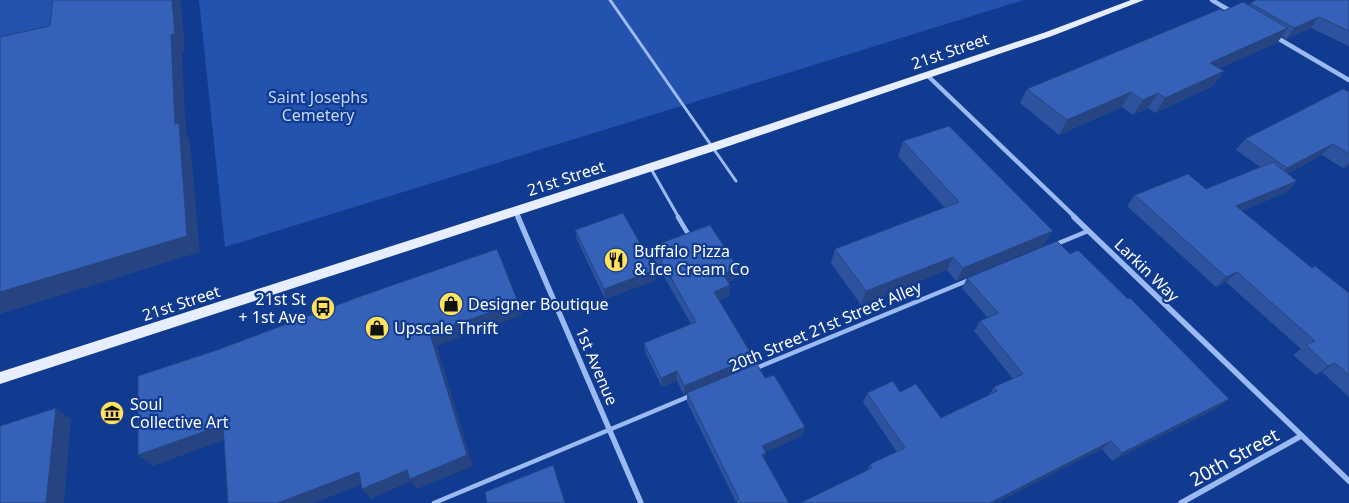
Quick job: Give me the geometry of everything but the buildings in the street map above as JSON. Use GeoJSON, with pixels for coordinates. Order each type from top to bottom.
{"type":"FeatureCollection","features":[{"type":"Feature","properties":{"kind":"main road","name":"21st Street"},"geometry":{"type":"LineString","coordinates":[[0,378],[713,148],[1049,34],[1139,0]]}},
{"type":"Feature","properties":{"kind":"street"},"geometry":{"type":"LineString","coordinates":[[1212,0],[1238,16]]}},
{"type":"Feature","properties":{"kind":"street"},"geometry":{"type":"LineString","coordinates":[[1272,36],[1349,80]]}},
{"type":"Feature","properties":{"kind":"street","name":"Larkin Way"},"geometry":{"type":"LineString","coordinates":[[928,76],[1349,481]]}},
{"type":"Feature","properties":{"kind":"street","name":"1st Avenue"},"geometry":{"type":"LineString","coordinates":[[516,212],[641,503]]}},
{"type":"Feature","properties":{"kind":"street","name":"20th Street"},"geometry":{"type":"LineString","coordinates":[[1181,503],[1301,436]]}},
{"type":"Feature","properties":{"kind":"lane"},"geometry":{"type":"LineString","coordinates":[[610,0],[736,181]]}},
{"type":"Feature","properties":{"kind":"lane"},"geometry":{"type":"LineString","coordinates":[[650,168],[690,236]]}},
{"type":"Feature","properties":{"kind":"lane"},"geometry":{"type":"LineString","coordinates":[[1052,246],[1088,231]]}},
{"type":"Feature","properties":{"kind":"lane","name":"20th Street 21st Street Alley"},"geometry":{"type":"LineString","coordinates":[[750,371],[979,276]]}},
{"type":"Feature","properties":{"kind":"lane"},"geometry":{"type":"LineString","coordinates":[[434,503],[696,393]]}},
{"type":"Feature","properties":{"kind":"green space"},"geometry":{"type":"Polygon","coordinates":[[[0,0],[69,0],[65,41],[0,55],[0,0]]]}},
{"type":"Feature","properties":{"kind":"green space","name":"Saint Josephs Cemetery"},"geometry":{"type":"Polygon","coordinates":[[[199,0],[1024,0],[225,247],[199,0]]]}},
{"type":"Feature","properties":{"kind":"place","name":"Buffalo Pizza & Ice Cream Co"},"geometry":{"type":"Point","coordinates":[616,260]}},
{"type":"Feature","properties":{"kind":"place","name":"Designer Boutique"},"geometry":{"type":"Point","coordinates":[451,304]}},
{"type":"Feature","properties":{"kind":"place","name":"21st St + 1st Ave"},"geometry":{"type":"Point","coordinates":[323,308]}},
{"type":"Feature","properties":{"kind":"place","name":"Upscale Thrift"},"geometry":{"type":"Point","coordinates":[377,328]}},
{"type":"Feature","properties":{"kind":"place","name":"Soul Collective Art"},"geometry":{"type":"Point","coordinates":[112,413]}}]}
